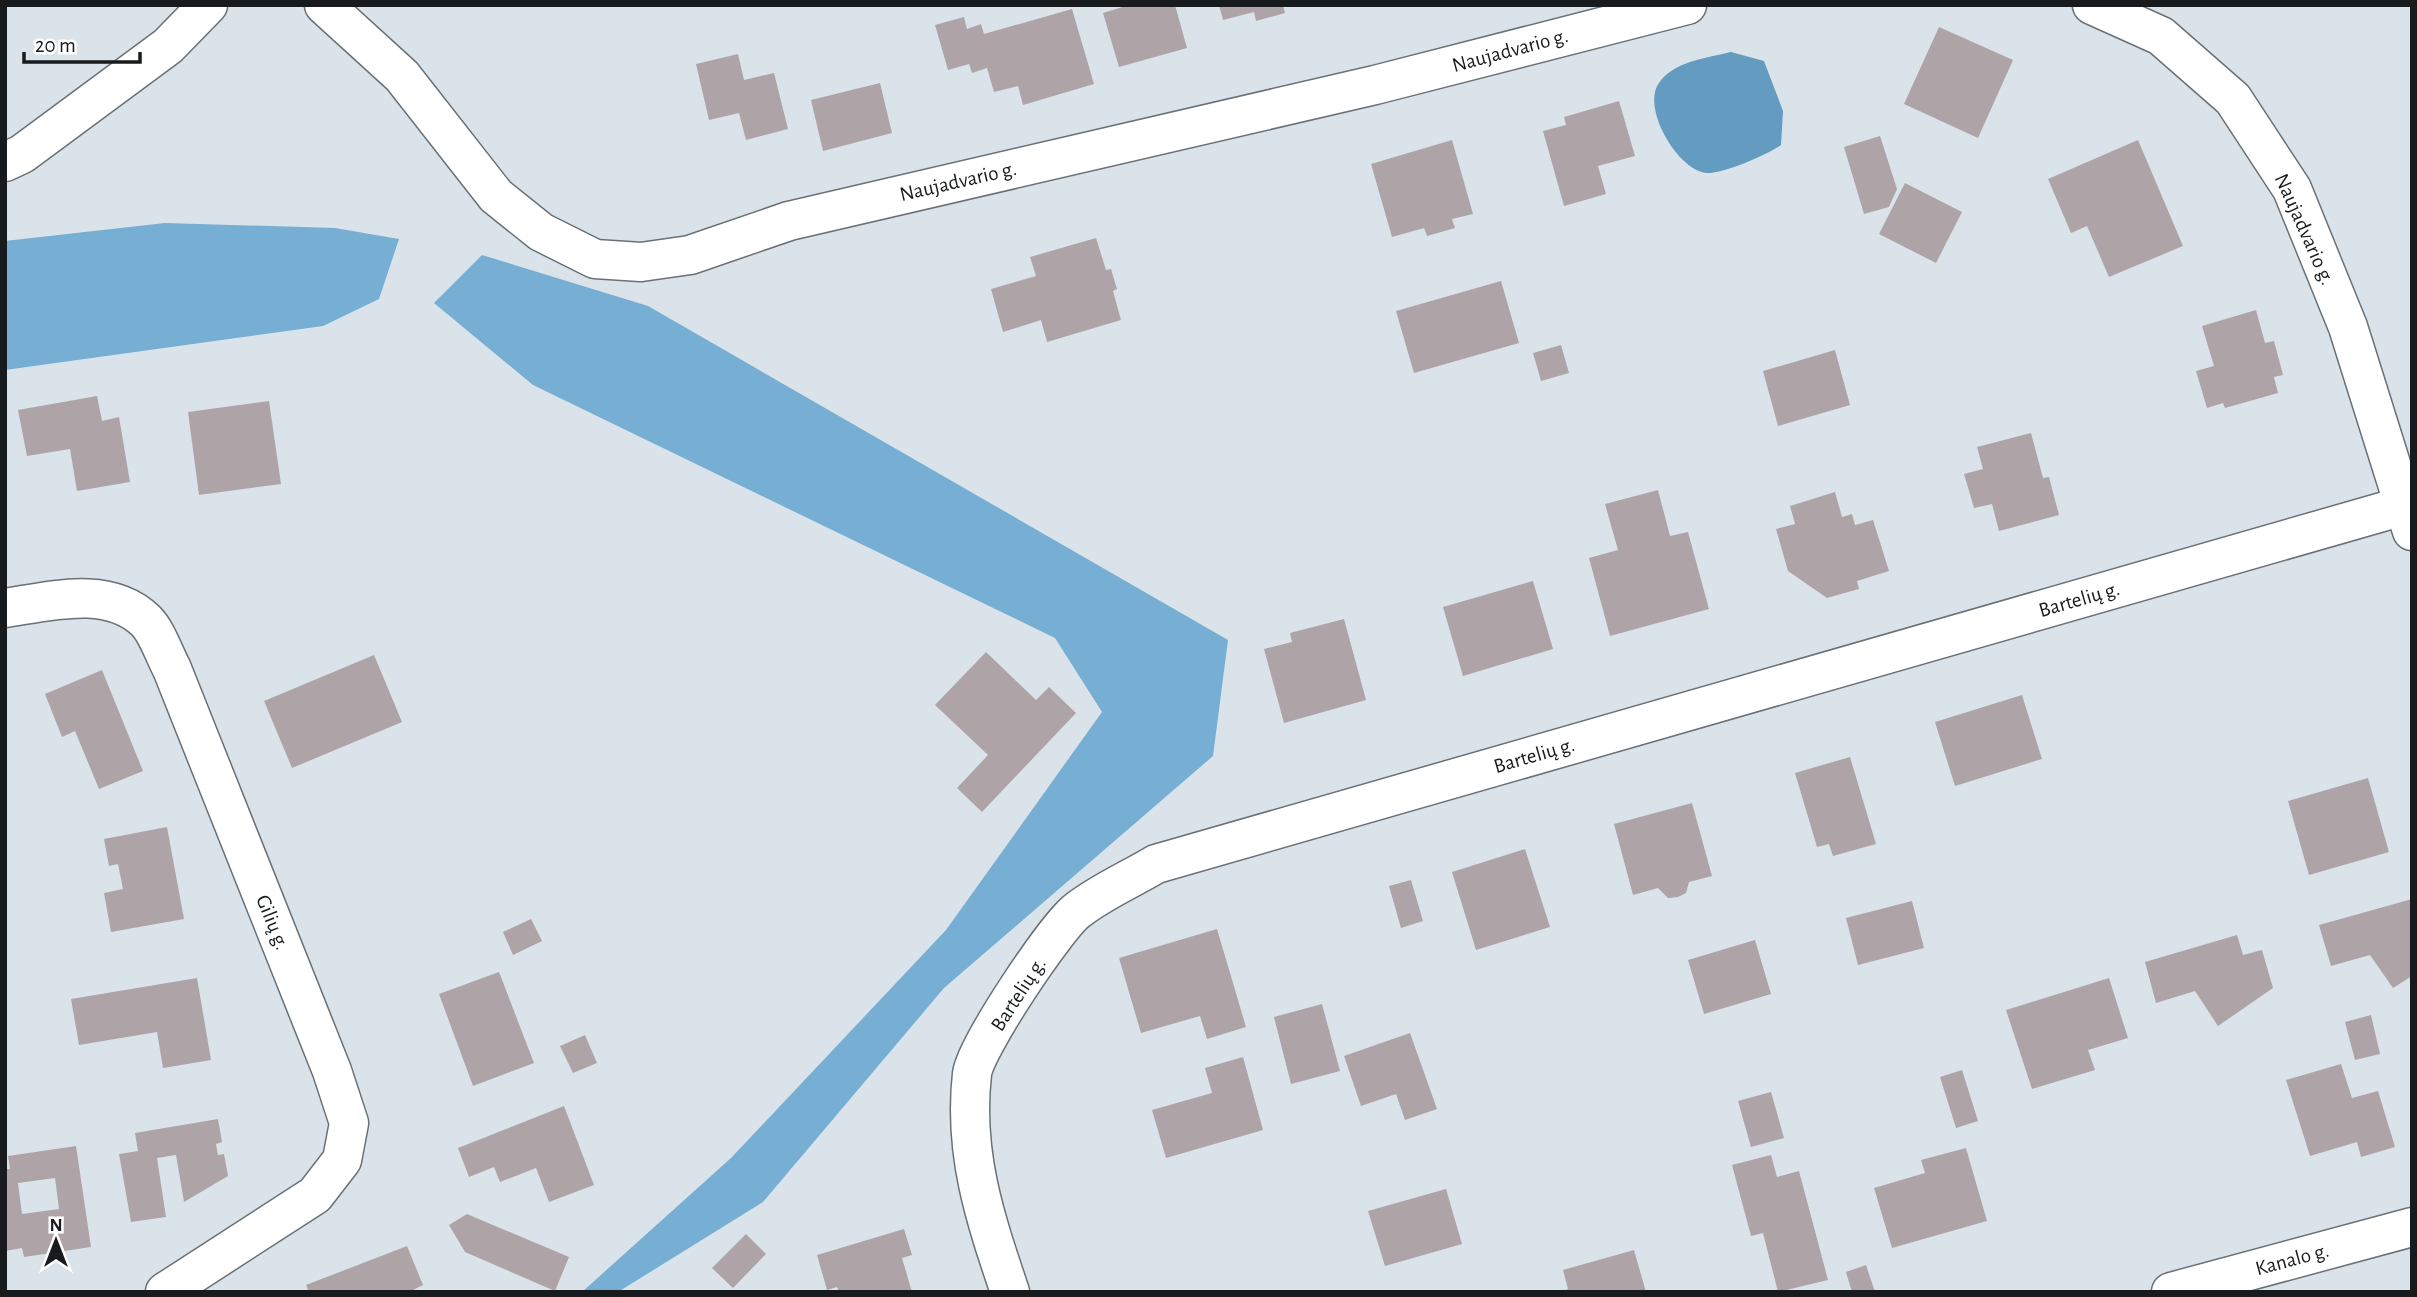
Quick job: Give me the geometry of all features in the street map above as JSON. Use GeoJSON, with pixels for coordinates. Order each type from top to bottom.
{"type":"FeatureCollection","features":[{"type":"Feature","properties":{"kind":"street"},"geometry":{"type":"LineString","coordinates":[[5,162],[22,154],[168,46],[208,5]]}},
{"type":"Feature","properties":{"kind":"street","name":"Naujadvario g."},"geometry":{"type":"LineString","coordinates":[[324,5],[402,76],[496,197],[541,232],[595,259],[641,262],[690,255],[789,221],[1375,85],[1687,5]]}},
{"type":"Feature","properties":{"kind":"street","name":"Naujadvario g."},"geometry":{"type":"LineString","coordinates":[[2092,5],[2161,36],[2233,99],[2292,190],[2348,327],[2407,519]]}},
{"type":"Feature","properties":{"kind":"street","name":"Bartelių g."},"geometry":{"type":"LineString","coordinates":[[1010,1292],[980,1200],[970,1132],[972,1070],[1015,990],[1077,911],[1156,864],[2407,519]]}},
{"type":"Feature","properties":{"kind":"street","name":"Gilių g."},"geometry":{"type":"LineString","coordinates":[[5,608],[53,600],[112,599],[147,621],[177,681],[332,1071],[349,1123],[342,1160],[315,1195],[165,1292]]}},
{"type":"Feature","properties":{"kind":"street","name":"Kanalo g."},"geometry":{"type":"LineString","coordinates":[[2171,1292],[2412,1227]]}},
{"type":"Feature","properties":{"kind":"shaded area"},"geometry":{"type":"Polygon","coordinates":[[[1731,52],[1764,61],[1783,111],[1781,145],[1744,163],[1706,173],[1695,169],[1674,150],[1658,121],[1655,94],[1665,76],[1682,65],[1731,52]]]}},
{"type":"Feature","properties":{"kind":"shaded area"},"geometry":{"type":"Polygon","coordinates":[[[165,223],[335,228],[399,239],[379,299],[323,326],[5,370],[5,241],[165,223]]]}},
{"type":"Feature","properties":{"kind":"shaded area"},"geometry":{"type":"Polygon","coordinates":[[[482,255],[648,306],[1228,640],[1213,756],[944,988],[763,1202],[618,1292],[582,1292],[731,1158],[946,930],[1102,712],[1055,638],[533,385],[434,303],[482,255]]]}},
{"type":"Feature","properties":{"kind":"building"},"geometry":{"type":"Polygon","coordinates":[[[1129,5],[1175,5],[1187,48],[1119,67],[1103,13],[1129,5]]]}},
{"type":"Feature","properties":{"kind":"building"},"geometry":{"type":"Polygon","coordinates":[[[1219,5],[1283,5],[1285,13],[1256,21],[1254,12],[1223,20],[1219,5]]]}},
{"type":"Feature","properties":{"kind":"building"},"geometry":{"type":"Polygon","coordinates":[[[1072,9],[1094,84],[1023,105],[1018,86],[994,92],[987,68],[972,73],[969,64],[948,70],[935,25],[964,17],[967,29],[981,24],[984,34],[1072,9]]]}},
{"type":"Feature","properties":{"kind":"building"},"geometry":{"type":"Polygon","coordinates":[[[1939,27],[2013,60],[1978,138],[1904,104],[1939,27]]]}},
{"type":"Feature","properties":{"kind":"building"},"geometry":{"type":"Polygon","coordinates":[[[738,54],[744,80],[774,73],[788,129],[746,140],[739,113],[709,120],[696,64],[738,54]]]}},
{"type":"Feature","properties":{"kind":"building"},"geometry":{"type":"Polygon","coordinates":[[[880,83],[892,133],[823,151],[811,100],[880,83]]]}},
{"type":"Feature","properties":{"kind":"building"},"geometry":{"type":"Polygon","coordinates":[[[1619,101],[1635,156],[1598,166],[1606,194],[1564,206],[1543,131],[1566,125],[1564,117],[1619,101]]]}},
{"type":"Feature","properties":{"kind":"building"},"geometry":{"type":"Polygon","coordinates":[[[1880,136],[1897,189],[1889,207],[1864,214],[1844,147],[1880,136]]]}},
{"type":"Feature","properties":{"kind":"building"},"geometry":{"type":"Polygon","coordinates":[[[1452,140],[1473,214],[1452,219],[1455,228],[1427,236],[1424,228],[1392,237],[1371,164],[1452,140]]]}},
{"type":"Feature","properties":{"kind":"building"},"geometry":{"type":"Polygon","coordinates":[[[2138,140],[2183,246],[2109,277],[2087,226],[2071,233],[2048,179],[2138,140]]]}},
{"type":"Feature","properties":{"kind":"building"},"geometry":{"type":"Polygon","coordinates":[[[1905,183],[1962,212],[1936,263],[1879,234],[1905,183]]]}},
{"type":"Feature","properties":{"kind":"building"},"geometry":{"type":"Polygon","coordinates":[[[1096,238],[1106,270],[1111,269],[1117,289],[1113,291],[1121,320],[1047,342],[1041,320],[1003,332],[991,289],[1036,276],[1030,257],[1096,238]]]}},
{"type":"Feature","properties":{"kind":"building"},"geometry":{"type":"Polygon","coordinates":[[[1501,281],[1519,343],[1414,373],[1396,311],[1501,281]]]}},
{"type":"Feature","properties":{"kind":"building"},"geometry":{"type":"Polygon","coordinates":[[[2256,310],[2265,343],[2274,341],[2283,375],[2274,377],[2278,393],[2225,408],[2223,403],[2207,408],[2196,371],[2214,366],[2202,326],[2256,310]]]}},
{"type":"Feature","properties":{"kind":"building"},"geometry":{"type":"Polygon","coordinates":[[[1561,345],[1569,373],[1541,381],[1533,353],[1561,345]]]}},
{"type":"Feature","properties":{"kind":"building"},"geometry":{"type":"Polygon","coordinates":[[[1835,350],[1850,405],[1778,426],[1763,371],[1835,350]]]}},
{"type":"Feature","properties":{"kind":"building"},"geometry":{"type":"Polygon","coordinates":[[[97,396],[102,421],[119,417],[130,482],[77,491],[70,449],[27,456],[18,410],[97,396]]]}},
{"type":"Feature","properties":{"kind":"building"},"geometry":{"type":"Polygon","coordinates":[[[269,401],[281,484],[199,495],[188,412],[269,401]]]}},
{"type":"Feature","properties":{"kind":"building"},"geometry":{"type":"Polygon","coordinates":[[[2031,433],[2043,478],[2049,477],[2059,515],[1999,531],[1992,504],[1974,508],[1964,474],[1983,469],[1977,447],[2031,433]]]}},
{"type":"Feature","properties":{"kind":"building"},"geometry":{"type":"Polygon","coordinates":[[[1658,490],[1670,536],[1688,532],[1709,609],[1610,636],[1589,558],[1618,550],[1605,504],[1658,490]]]}},
{"type":"Feature","properties":{"kind":"building"},"geometry":{"type":"Polygon","coordinates":[[[1835,492],[1842,517],[1852,514],[1855,525],[1873,520],[1889,571],[1857,581],[1859,589],[1827,598],[1788,571],[1776,529],[1795,524],[1790,506],[1835,492]]]}},
{"type":"Feature","properties":{"kind":"building"},"geometry":{"type":"Polygon","coordinates":[[[1533,581],[1553,649],[1463,676],[1443,607],[1533,581]]]}},
{"type":"Feature","properties":{"kind":"building"},"geometry":{"type":"Polygon","coordinates":[[[1344,619],[1366,700],[1284,723],[1264,649],[1292,642],[1290,633],[1344,619]]]}},
{"type":"Feature","properties":{"kind":"building"},"geometry":{"type":"Polygon","coordinates":[[[986,652],[1036,700],[1049,687],[1076,713],[982,812],[957,788],[988,755],[935,705],[986,652]]]}},
{"type":"Feature","properties":{"kind":"building"},"geometry":{"type":"Polygon","coordinates":[[[374,655],[402,722],[292,768],[264,701],[374,655]]]}},
{"type":"Feature","properties":{"kind":"building"},"geometry":{"type":"Polygon","coordinates":[[[102,670],[143,771],[99,789],[75,731],[62,737],[45,694],[102,670]]]}},
{"type":"Feature","properties":{"kind":"building"},"geometry":{"type":"Polygon","coordinates":[[[2022,695],[2042,759],[1955,786],[1935,722],[2022,695]]]}},
{"type":"Feature","properties":{"kind":"building"},"geometry":{"type":"Polygon","coordinates":[[[1850,757],[1876,844],[1833,856],[1829,844],[1817,847],[1795,773],[1850,757]]]}},
{"type":"Feature","properties":{"kind":"building"},"geometry":{"type":"Polygon","coordinates":[[[2368,778],[2389,852],[2309,875],[2288,801],[2368,778]]]}},
{"type":"Feature","properties":{"kind":"building"},"geometry":{"type":"Polygon","coordinates":[[[1692,803],[1712,876],[1689,882],[1686,893],[1678,897],[1668,898],[1658,888],[1633,895],[1614,824],[1692,803]]]}},
{"type":"Feature","properties":{"kind":"building"},"geometry":{"type":"Polygon","coordinates":[[[167,827],[184,919],[111,932],[104,893],[123,889],[118,864],[109,866],[104,839],[167,827]]]}},
{"type":"Feature","properties":{"kind":"building"},"geometry":{"type":"Polygon","coordinates":[[[1525,849],[1550,927],[1476,950],[1452,872],[1525,849]]]}},
{"type":"Feature","properties":{"kind":"building"},"geometry":{"type":"Polygon","coordinates":[[[1411,880],[1423,921],[1401,928],[1389,886],[1411,880]]]}},
{"type":"Feature","properties":{"kind":"building"},"geometry":{"type":"Polygon","coordinates":[[[2412,899],[2412,976],[2393,988],[2370,955],[2331,966],[2319,925],[2412,899]]]}},
{"type":"Feature","properties":{"kind":"building"},"geometry":{"type":"Polygon","coordinates":[[[1912,901],[1924,948],[1858,965],[1846,918],[1912,901]]]}},
{"type":"Feature","properties":{"kind":"building"},"geometry":{"type":"Polygon","coordinates":[[[531,919],[542,941],[513,955],[503,932],[531,919]]]}},
{"type":"Feature","properties":{"kind":"building"},"geometry":{"type":"Polygon","coordinates":[[[1217,929],[1246,1027],[1207,1039],[1200,1016],[1141,1033],[1119,958],[1217,929]]]}},
{"type":"Feature","properties":{"kind":"building"},"geometry":{"type":"Polygon","coordinates":[[[2237,935],[2243,955],[2262,950],[2273,988],[2218,1026],[2195,991],[2156,1003],[2145,962],[2237,935]]]}},
{"type":"Feature","properties":{"kind":"building"},"geometry":{"type":"Polygon","coordinates":[[[1755,940],[1771,994],[1704,1014],[1688,960],[1755,940]]]}},
{"type":"Feature","properties":{"kind":"building"},"geometry":{"type":"Polygon","coordinates":[[[499,972],[534,1063],[473,1086],[439,994],[499,972]]]}},
{"type":"Feature","properties":{"kind":"building"},"geometry":{"type":"Polygon","coordinates":[[[197,978],[211,1060],[163,1068],[157,1032],[79,1045],[71,999],[197,978]]]}},
{"type":"Feature","properties":{"kind":"building"},"geometry":{"type":"Polygon","coordinates":[[[2109,978],[2128,1038],[2088,1050],[2095,1070],[2032,1089],[2006,1010],[2109,978]]]}},
{"type":"Feature","properties":{"kind":"building"},"geometry":{"type":"Polygon","coordinates":[[[1322,1004],[1340,1071],[1291,1084],[1274,1017],[1322,1004]]]}},
{"type":"Feature","properties":{"kind":"building"},"geometry":{"type":"Polygon","coordinates":[[[2371,1015],[2380,1054],[2355,1060],[2345,1022],[2371,1015]]]}},
{"type":"Feature","properties":{"kind":"building"},"geometry":{"type":"Polygon","coordinates":[[[1410,1033],[1437,1109],[1405,1120],[1396,1094],[1361,1106],[1344,1056],[1410,1033]]]}},
{"type":"Feature","properties":{"kind":"building"},"geometry":{"type":"Polygon","coordinates":[[[585,1035],[597,1063],[573,1073],[560,1046],[585,1035]]]}},
{"type":"Feature","properties":{"kind":"building"},"geometry":{"type":"Polygon","coordinates":[[[1243,1057],[1263,1130],[1166,1158],[1152,1110],[1212,1093],[1205,1068],[1243,1057]]]}},
{"type":"Feature","properties":{"kind":"building"},"geometry":{"type":"Polygon","coordinates":[[[2341,1064],[2352,1098],[2378,1091],[2395,1147],[2361,1157],[2357,1142],[2310,1156],[2286,1080],[2341,1064]]]}},
{"type":"Feature","properties":{"kind":"building"},"geometry":{"type":"Polygon","coordinates":[[[1962,1070],[1978,1121],[1956,1128],[1940,1077],[1962,1070]]]}},
{"type":"Feature","properties":{"kind":"building"},"geometry":{"type":"Polygon","coordinates":[[[1771,1092],[1784,1138],[1751,1147],[1738,1101],[1771,1092]]]}},
{"type":"Feature","properties":{"kind":"building"},"geometry":{"type":"Polygon","coordinates":[[[564,1106],[594,1185],[549,1202],[536,1168],[500,1182],[494,1167],[469,1177],[458,1148],[564,1106]]]}},
{"type":"Feature","properties":{"kind":"building"},"geometry":{"type":"Polygon","coordinates":[[[218,1119],[222,1142],[216,1144],[218,1155],[224,1154],[228,1176],[184,1202],[176,1155],[157,1158],[166,1217],[131,1222],[119,1154],[138,1151],[135,1133],[218,1119]]]}},
{"type":"Feature","properties":{"kind":"building"},"geometry":{"type":"Polygon","coordinates":[[[76,1146],[91,1247],[24,1257],[22,1248],[5,1251],[5,1169],[10,1169],[8,1156],[76,1146]],[[55,1178],[18,1183],[22,1214],[59,1209],[55,1178]]]}},
{"type":"Feature","properties":{"kind":"building"},"geometry":{"type":"Polygon","coordinates":[[[1966,1148],[1987,1221],[1892,1248],[1874,1188],[1925,1173],[1921,1160],[1966,1148]]]}},
{"type":"Feature","properties":{"kind":"building"},"geometry":{"type":"Polygon","coordinates":[[[1771,1155],[1777,1177],[1799,1171],[1828,1280],[1778,1292],[1763,1233],[1751,1236],[1732,1165],[1771,1155]]]}},
{"type":"Feature","properties":{"kind":"building"},"geometry":{"type":"Polygon","coordinates":[[[1446,1189],[1462,1244],[1385,1266],[1368,1211],[1446,1189]]]}},
{"type":"Feature","properties":{"kind":"building"},"geometry":{"type":"Polygon","coordinates":[[[467,1214],[569,1257],[555,1291],[465,1252],[449,1225],[467,1214]]]}},
{"type":"Feature","properties":{"kind":"building"},"geometry":{"type":"Polygon","coordinates":[[[904,1229],[912,1255],[902,1258],[912,1292],[839,1292],[837,1287],[827,1290],[817,1255],[904,1229]]]}},
{"type":"Feature","properties":{"kind":"building"},"geometry":{"type":"Polygon","coordinates":[[[746,1234],[766,1254],[733,1288],[712,1268],[746,1234]]]}},
{"type":"Feature","properties":{"kind":"building"},"geometry":{"type":"Polygon","coordinates":[[[407,1246],[423,1285],[409,1292],[309,1292],[306,1285],[407,1246]]]}},
{"type":"Feature","properties":{"kind":"building"},"geometry":{"type":"Polygon","coordinates":[[[1634,1250],[1646,1292],[1562,1292],[1568,1289],[1563,1270],[1634,1250]]]}},
{"type":"Feature","properties":{"kind":"building"},"geometry":{"type":"Polygon","coordinates":[[[1866,1265],[1875,1292],[1852,1292],[1846,1272],[1866,1265]]]}}]}
